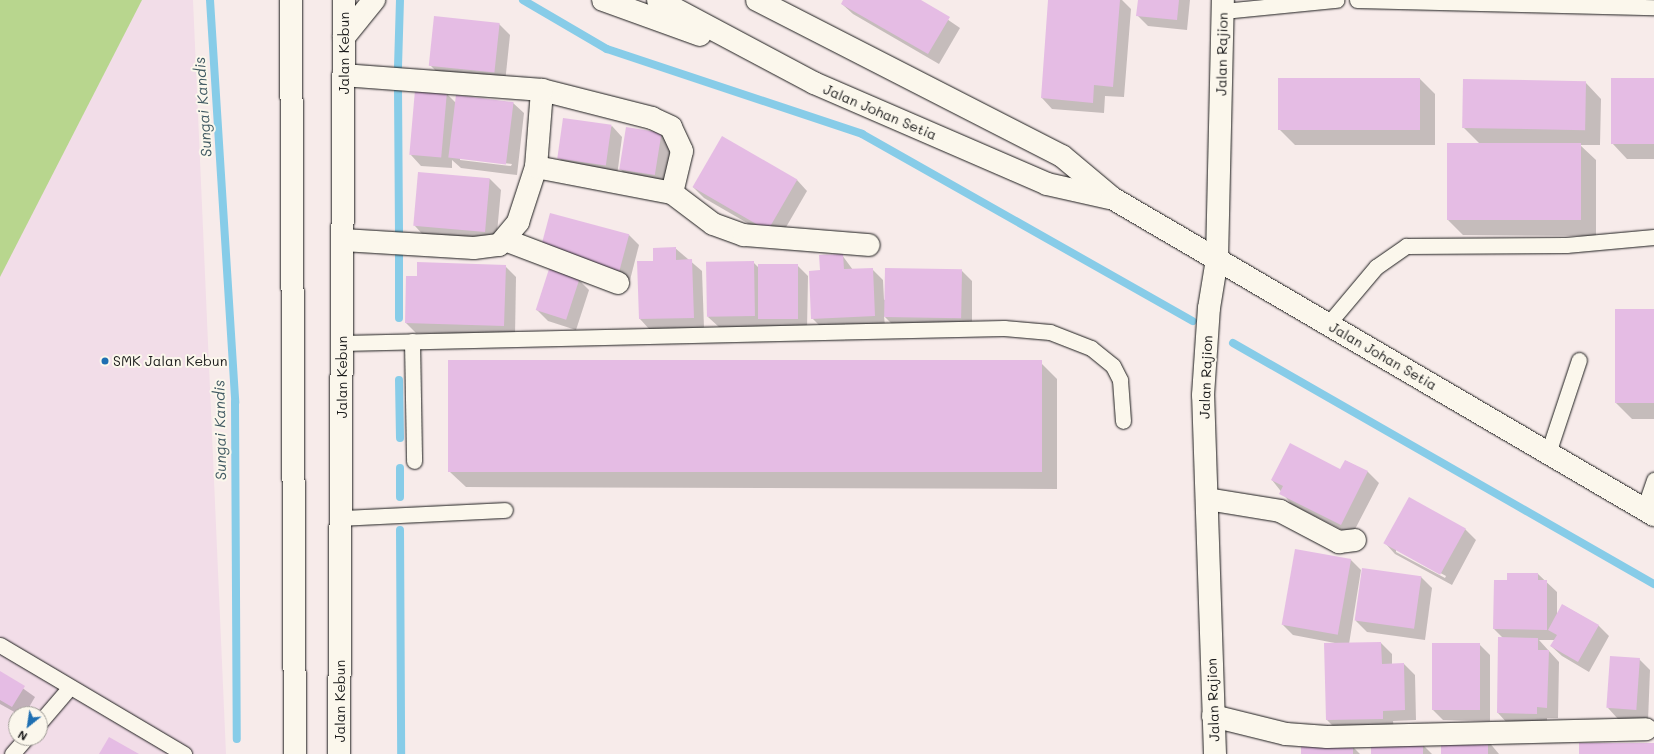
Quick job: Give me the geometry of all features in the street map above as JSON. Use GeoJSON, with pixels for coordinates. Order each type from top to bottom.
{"type":"FeatureCollection","features":[{"type":"Feature","properties":{"kind":"main road"},"geometry":{"type":"LineString","coordinates":[[291,0],[295,754]]}},
{"type":"Feature","properties":{"kind":"main road","name":"Jalan Kebun"},"geometry":{"type":"LineString","coordinates":[[339,754],[344,0]]}},
{"type":"Feature","properties":{"kind":"main road"},"geometry":{"type":"LineString","coordinates":[[344,37],[374,0]]}},
{"type":"Feature","properties":{"kind":"main road"},"geometry":{"type":"LineString","coordinates":[[603,0],[780,63]]}},
{"type":"Feature","properties":{"kind":"main road","name":"Jalan Johan Setia"},"geometry":{"type":"LineString","coordinates":[[658,0],[780,63],[814,83],[1047,184],[1112,198]]}},
{"type":"Feature","properties":{"kind":"main road","name":"Jalan Johan Setia"},"geometry":{"type":"LineString","coordinates":[[757,0],[1062,156],[1112,198],[1649,512]]}},
{"type":"Feature","properties":{"kind":"main road","name":"Jalan Rajion"},"geometry":{"type":"LineString","coordinates":[[1215,754],[1203,395],[1208,308],[1217,259],[1230,7]]}},
{"type":"Feature","properties":{"kind":"main road"},"geometry":{"type":"LineString","coordinates":[[344,75],[542,90],[652,118],[671,127],[682,151],[672,193]]}},
{"type":"Feature","properties":{"kind":"main road"},"geometry":{"type":"LineString","coordinates":[[343,240],[474,248],[499,245],[505,240],[518,222],[536,167],[542,90]]}},
{"type":"Feature","properties":{"kind":"main road"},"geometry":{"type":"LineString","coordinates":[[536,167],[672,193],[713,224],[744,235],[869,245]]}},
{"type":"Feature","properties":{"kind":"main road"},"geometry":{"type":"LineString","coordinates":[[505,240],[618,283]]}},
{"type":"Feature","properties":{"kind":"main road"},"geometry":{"type":"LineString","coordinates":[[1207,499],[1280,511],[1339,542],[1355,540]]}},
{"type":"Feature","properties":{"kind":"main road"},"geometry":{"type":"LineString","coordinates":[[1213,716],[1286,734],[1327,738],[1646,729]]}},
{"type":"Feature","properties":{"kind":"lane"},"geometry":{"type":"LineString","coordinates":[[1230,7],[1265,9],[1336,0]]}},
{"type":"Feature","properties":{"kind":"lane"},"geometry":{"type":"LineString","coordinates":[[1357,0],[1654,7]]}},
{"type":"Feature","properties":{"kind":"lane"},"geometry":{"type":"LineString","coordinates":[[1328,324],[1376,268],[1406,246],[1566,245],[1654,237]]}},
{"type":"Feature","properties":{"kind":"lane"},"geometry":{"type":"LineString","coordinates":[[342,343],[1004,328],[1050,332],[1091,348],[1113,366],[1120,380],[1123,421]]}},
{"type":"Feature","properties":{"kind":"lane"},"geometry":{"type":"LineString","coordinates":[[412,341],[414,460]]}},
{"type":"Feature","properties":{"kind":"lane"},"geometry":{"type":"LineString","coordinates":[[1548,453],[1579,360]]}},
{"type":"Feature","properties":{"kind":"lane"},"geometry":{"type":"LineString","coordinates":[[1649,512],[1654,480]]}},
{"type":"Feature","properties":{"kind":"lane"},"geometry":{"type":"LineString","coordinates":[[341,518],[505,510]]}},
{"type":"Feature","properties":{"kind":"lane"},"geometry":{"type":"LineString","coordinates":[[0,645],[184,754]]}},
{"type":"Feature","properties":{"kind":"lane"},"geometry":{"type":"LineString","coordinates":[[48,713],[70,687]]}},
{"type":"Feature","properties":{"kind":"lane"},"geometry":{"type":"LineString","coordinates":[[12,754],[19,746]]}},
{"type":"Feature","properties":{"kind":"shaded area","name":"SMK Jalan Kebun"},"geometry":{"type":"Polygon","coordinates":[[[0,0],[193,0],[226,754],[0,754],[0,0]]]}},
{"type":"Feature","properties":{"kind":"green space"},"geometry":{"type":"Polygon","coordinates":[[[0,0],[142,0],[0,277],[0,0]]]}},
{"type":"Feature","properties":{"kind":"building"},"geometry":{"type":"Polygon","coordinates":[[[843,0],[921,0],[950,17],[928,54],[841,4],[843,0]]]}},
{"type":"Feature","properties":{"kind":"building"},"geometry":{"type":"Polygon","coordinates":[[[1048,0],[1120,0],[1113,87],[1094,85],[1093,103],[1041,98],[1048,0]]]}},
{"type":"Feature","properties":{"kind":"building"},"geometry":{"type":"Polygon","coordinates":[[[1138,0],[1179,0],[1177,20],[1136,16],[1138,0]]]}},
{"type":"Feature","properties":{"kind":"building"},"geometry":{"type":"Polygon","coordinates":[[[434,16],[500,23],[494,73],[429,66],[434,16]]]}},
{"type":"Feature","properties":{"kind":"building"},"geometry":{"type":"Polygon","coordinates":[[[1278,78],[1420,78],[1420,130],[1278,130],[1278,78]]]}},
{"type":"Feature","properties":{"kind":"building"},"geometry":{"type":"Polygon","coordinates":[[[1611,78],[1654,78],[1654,144],[1611,144],[1611,78]]]}},
{"type":"Feature","properties":{"kind":"building"},"geometry":{"type":"Polygon","coordinates":[[[1463,79],[1586,81],[1585,130],[1462,128],[1463,79]]]}},
{"type":"Feature","properties":{"kind":"building"},"geometry":{"type":"Polygon","coordinates":[[[415,90],[447,93],[441,158],[409,155],[415,90]]]}},
{"type":"Feature","properties":{"kind":"building"},"geometry":{"type":"Polygon","coordinates":[[[456,95],[514,102],[506,165],[448,158],[456,95]]]}},
{"type":"Feature","properties":{"kind":"building"},"geometry":{"type":"Polygon","coordinates":[[[563,118],[612,125],[606,165],[557,159],[563,118]]]}},
{"type":"Feature","properties":{"kind":"building"},"geometry":{"type":"Polygon","coordinates":[[[626,127],[662,133],[655,175],[619,169],[626,127]]]}},
{"type":"Feature","properties":{"kind":"building"},"geometry":{"type":"Polygon","coordinates":[[[722,136],[797,180],[768,231],[692,187],[722,136]]]}},
{"type":"Feature","properties":{"kind":"building"},"geometry":{"type":"Polygon","coordinates":[[[1447,143],[1581,143],[1581,220],[1447,220],[1447,143]]]}},
{"type":"Feature","properties":{"kind":"building"},"geometry":{"type":"Polygon","coordinates":[[[418,172],[490,178],[485,232],[413,226],[418,172]]]}},
{"type":"Feature","properties":{"kind":"building"},"geometry":{"type":"Polygon","coordinates":[[[550,213],[629,234],[619,271],[540,250],[550,213]]]}},
{"type":"Feature","properties":{"kind":"building"},"geometry":{"type":"Polygon","coordinates":[[[676,247],[676,260],[692,259],[694,318],[639,319],[637,261],[653,261],[653,248],[676,247]]]}},
{"type":"Feature","properties":{"kind":"building"},"geometry":{"type":"Polygon","coordinates":[[[843,254],[844,269],[873,268],[875,316],[811,319],[809,271],[820,270],[819,255],[843,254]]]}},
{"type":"Feature","properties":{"kind":"building"},"geometry":{"type":"Polygon","coordinates":[[[754,261],[755,316],[707,317],[706,262],[754,261]]]}},
{"type":"Feature","properties":{"kind":"building"},"geometry":{"type":"Polygon","coordinates":[[[417,262],[506,265],[504,326],[405,323],[406,276],[417,276],[417,262]]]}},
{"type":"Feature","properties":{"kind":"building"},"geometry":{"type":"Polygon","coordinates":[[[758,264],[798,264],[798,319],[758,319],[758,264]]]}},
{"type":"Feature","properties":{"kind":"building"},"geometry":{"type":"Polygon","coordinates":[[[885,268],[962,269],[961,318],[884,317],[885,268]]]}},
{"type":"Feature","properties":{"kind":"building"},"geometry":{"type":"Polygon","coordinates":[[[549,269],[579,279],[566,320],[536,310],[549,269]]]}},
{"type":"Feature","properties":{"kind":"building"},"geometry":{"type":"Polygon","coordinates":[[[1615,309],[1654,309],[1654,403],[1615,403],[1615,309]]]}},
{"type":"Feature","properties":{"kind":"building"},"geometry":{"type":"Polygon","coordinates":[[[448,360],[1042,360],[1042,472],[448,472],[448,360]]]}},
{"type":"Feature","properties":{"kind":"building"},"geometry":{"type":"Polygon","coordinates":[[[1290,443],[1340,469],[1345,460],[1368,471],[1341,525],[1279,494],[1283,486],[1271,480],[1290,443]]]}},
{"type":"Feature","properties":{"kind":"building"},"geometry":{"type":"Polygon","coordinates":[[[1409,497],[1466,529],[1440,575],[1383,543],[1409,497]]]}},
{"type":"Feature","properties":{"kind":"building"},"geometry":{"type":"Polygon","coordinates":[[[1295,549],[1351,559],[1338,635],[1282,625],[1295,549]]]}},
{"type":"Feature","properties":{"kind":"building"},"geometry":{"type":"Polygon","coordinates":[[[1362,568],[1421,576],[1414,629],[1355,620],[1362,568]]]}},
{"type":"Feature","properties":{"kind":"building"},"geometry":{"type":"Polygon","coordinates":[[[1507,573],[1538,573],[1538,580],[1547,580],[1547,630],[1493,629],[1494,580],[1507,580],[1507,573]]]}},
{"type":"Feature","properties":{"kind":"building"},"geometry":{"type":"Polygon","coordinates":[[[1562,604],[1599,625],[1578,662],[1550,646],[1557,635],[1548,630],[1562,604]]]}},
{"type":"Feature","properties":{"kind":"building"},"geometry":{"type":"Polygon","coordinates":[[[1498,637],[1538,638],[1538,650],[1549,650],[1547,708],[1537,707],[1537,714],[1497,713],[1498,637]]]}},
{"type":"Feature","properties":{"kind":"building"},"geometry":{"type":"Polygon","coordinates":[[[1381,642],[1382,664],[1404,663],[1405,710],[1383,711],[1383,719],[1326,720],[1324,643],[1381,642]]]}},
{"type":"Feature","properties":{"kind":"building"},"geometry":{"type":"Polygon","coordinates":[[[1432,643],[1480,643],[1480,710],[1432,710],[1432,643]]]}},
{"type":"Feature","properties":{"kind":"building"},"geometry":{"type":"Polygon","coordinates":[[[1610,656],[1640,658],[1636,710],[1606,708],[1610,656]]]}},
{"type":"Feature","properties":{"kind":"building"},"geometry":{"type":"Polygon","coordinates":[[[0,671],[25,686],[13,706],[0,700],[0,671]]]}},
{"type":"Feature","properties":{"kind":"building"},"geometry":{"type":"Polygon","coordinates":[[[109,737],[139,754],[99,754],[109,737]]]}},
{"type":"Feature","properties":{"kind":"building"},"geometry":{"type":"Polygon","coordinates":[[[1441,740],[1488,740],[1488,754],[1441,754],[1441,740]]]}},
{"type":"Feature","properties":{"kind":"building"},"geometry":{"type":"Polygon","coordinates":[[[1371,743],[1423,743],[1423,754],[1371,754],[1371,743]]]}},
{"type":"Feature","properties":{"kind":"building"},"geometry":{"type":"Polygon","coordinates":[[[1579,743],[1654,743],[1654,754],[1579,754],[1579,743]]]}},
{"type":"Feature","properties":{"kind":"building"},"geometry":{"type":"Polygon","coordinates":[[[1301,746],[1353,746],[1353,754],[1301,754],[1301,746]]]}},
{"type":"Feature","properties":{"kind":"waterway","name":"Sungai Kandis"},"geometry":{"type":"LineString","coordinates":[[210,0],[235,402],[237,739]]}},
{"type":"Feature","properties":{"kind":"waterway"},"geometry":{"type":"LineString","coordinates":[[398,67],[400,0]]}},
{"type":"Feature","properties":{"kind":"waterway"},"geometry":{"type":"LineString","coordinates":[[523,0],[607,49],[862,134],[1193,321]]}},
{"type":"Feature","properties":{"kind":"waterway"},"geometry":{"type":"LineString","coordinates":[[398,89],[399,234]]}},
{"type":"Feature","properties":{"kind":"waterway"},"geometry":{"type":"LineString","coordinates":[[399,254],[399,318]]}},
{"type":"Feature","properties":{"kind":"waterway"},"geometry":{"type":"LineString","coordinates":[[1233,343],[1654,584]]}},
{"type":"Feature","properties":{"kind":"waterway"},"geometry":{"type":"LineString","coordinates":[[399,380],[400,438]]}},
{"type":"Feature","properties":{"kind":"waterway"},"geometry":{"type":"LineString","coordinates":[[400,468],[400,497]]}},
{"type":"Feature","properties":{"kind":"waterway"},"geometry":{"type":"LineString","coordinates":[[400,530],[401,754]]}},
{"type":"Feature","properties":{"kind":"place","name":"SMK Jalan Kebun"},"geometry":{"type":"Point","coordinates":[105,361]}}]}
